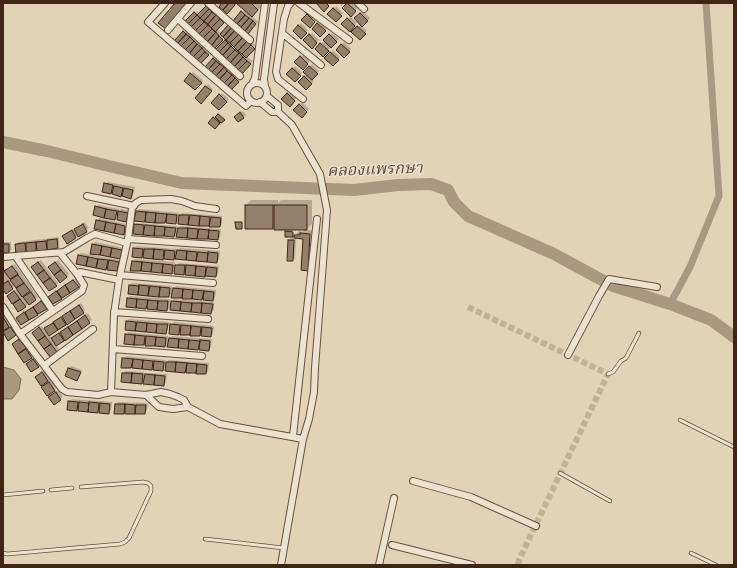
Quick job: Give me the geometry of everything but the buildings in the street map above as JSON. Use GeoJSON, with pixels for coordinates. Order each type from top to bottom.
{"type":"FeatureCollection","features":[{"type":"Feature","properties":{"kind":"street"},"geometry":{"type":"LineString","coordinates":[[165,3],[148,22],[246,106],[251,101]]}},
{"type":"Feature","properties":{"kind":"street"},"geometry":{"type":"LineString","coordinates":[[168,30],[191,3]]}},
{"type":"Feature","properties":{"kind":"street"},"geometry":{"type":"LineString","coordinates":[[208,3],[250,40]]}},
{"type":"Feature","properties":{"kind":"street"},"geometry":{"type":"LineString","coordinates":[[251,101],[248,96],[248,92],[255,78],[265,3]]}},
{"type":"Feature","properties":{"kind":"street"},"geometry":{"type":"LineString","coordinates":[[274,3],[264,79],[267,96],[278,105],[278,112]]}},
{"type":"Feature","properties":{"kind":"street"},"geometry":{"type":"LineString","coordinates":[[291,3],[288,6],[282,33],[276,72],[278,79],[303,99]]}},
{"type":"Feature","properties":{"kind":"street"},"geometry":{"type":"LineString","coordinates":[[299,3],[349,40]]}},
{"type":"Feature","properties":{"kind":"street"},"geometry":{"type":"LineString","coordinates":[[358,3],[364,9]]}},
{"type":"Feature","properties":{"kind":"street"},"geometry":{"type":"LineString","coordinates":[[178,19],[240,76]]}},
{"type":"Feature","properties":{"kind":"street"},"geometry":{"type":"LineString","coordinates":[[282,33],[321,66]]}},
{"type":"Feature","properties":{"kind":"street"},"geometry":{"type":"LineString","coordinates":[[252,84],[259,83],[265,86]]}},
{"type":"Feature","properties":{"kind":"street"},"geometry":{"type":"LineString","coordinates":[[251,101],[260,102],[266,99],[267,96]]}},
{"type":"Feature","properties":{"kind":"street"},"geometry":{"type":"LineString","coordinates":[[260,102],[272,112],[278,112],[292,125],[320,174],[327,210],[314,392],[309,419],[303,439],[281,565]]}},
{"type":"Feature","properties":{"kind":"street"},"geometry":{"type":"LineString","coordinates":[[87,196],[134,206]]}},
{"type":"Feature","properties":{"kind":"street"},"geometry":{"type":"LineString","coordinates":[[111,392],[114,312],[119,277],[128,241],[132,208],[141,200],[171,199],[195,206],[216,209]]}},
{"type":"Feature","properties":{"kind":"street"},"geometry":{"type":"LineString","coordinates":[[293,436],[317,218]]}},
{"type":"Feature","properties":{"kind":"street"},"geometry":{"type":"LineString","coordinates":[[3,257],[64,252],[95,234],[128,241],[216,245]]}},
{"type":"Feature","properties":{"kind":"street"},"geometry":{"type":"LineString","coordinates":[[20,334],[82,291],[84,285],[60,253]]}},
{"type":"Feature","properties":{"kind":"street"},"geometry":{"type":"LineString","coordinates":[[16,257],[53,310]]}},
{"type":"Feature","properties":{"kind":"street"},"geometry":{"type":"LineString","coordinates":[[77,274],[80,272],[119,277],[213,283]]}},
{"type":"Feature","properties":{"kind":"street"},"geometry":{"type":"LineString","coordinates":[[568,355],[598,296],[608,280],[612,279],[657,287]]}},
{"type":"Feature","properties":{"kind":"street"},"geometry":{"type":"LineString","coordinates":[[3,307],[20,334],[62,389],[67,392],[98,395],[111,392],[146,395],[161,392],[184,400],[188,406],[220,424],[303,439]]}},
{"type":"Feature","properties":{"kind":"street"},"geometry":{"type":"LineString","coordinates":[[114,312],[208,319]]}},
{"type":"Feature","properties":{"kind":"street"},"geometry":{"type":"LineString","coordinates":[[45,365],[93,329]]}},
{"type":"Feature","properties":{"kind":"street"},"geometry":{"type":"LineString","coordinates":[[113,349],[202,356]]}},
{"type":"Feature","properties":{"kind":"street"},"geometry":{"type":"LineString","coordinates":[[146,395],[159,407],[173,409],[188,406]]}},
{"type":"Feature","properties":{"kind":"street"},"geometry":{"type":"LineString","coordinates":[[413,481],[471,497],[536,526]]}},
{"type":"Feature","properties":{"kind":"street"},"geometry":{"type":"LineString","coordinates":[[379,565],[394,498]]}},
{"type":"Feature","properties":{"kind":"street"},"geometry":{"type":"LineString","coordinates":[[392,545],[472,565]]}},
{"type":"Feature","properties":{"kind":"lane"},"geometry":{"type":"LineString","coordinates":[[608,374],[613,372],[621,361],[626,358],[639,333]]}},
{"type":"Feature","properties":{"kind":"lane"},"geometry":{"type":"LineString","coordinates":[[680,420],[734,447]]}},
{"type":"Feature","properties":{"kind":"lane"},"geometry":{"type":"LineString","coordinates":[[560,473],[610,501]]}},
{"type":"Feature","properties":{"kind":"lane"},"geometry":{"type":"LineString","coordinates":[[3,552],[7,554],[120,544],[125,542],[132,531],[151,491],[151,486],[148,483],[143,482],[81,487]]}},
{"type":"Feature","properties":{"kind":"lane"},"geometry":{"type":"LineString","coordinates":[[51,490],[72,488]]}},
{"type":"Feature","properties":{"kind":"lane"},"geometry":{"type":"LineString","coordinates":[[3,495],[43,491]]}},
{"type":"Feature","properties":{"kind":"lane"},"geometry":{"type":"LineString","coordinates":[[205,539],[284,548]]}},
{"type":"Feature","properties":{"kind":"lane"},"geometry":{"type":"LineString","coordinates":[[691,553],[716,565]]}},
{"type":"Feature","properties":{"kind":"shaded area"},"geometry":{"type":"Polygon","coordinates":[[[3,367],[14,370],[21,379],[19,390],[12,399],[3,399],[3,367]]]}},
{"type":"Feature","properties":{"kind":"waterway"},"geometry":{"type":"LineString","coordinates":[[670,304],[690,267],[719,196],[706,3]]}},
{"type":"Feature","properties":{"kind":"waterway","name":"คลองแพรกษา"},"geometry":{"type":"LineString","coordinates":[[3,142],[182,183],[354,190],[398,185],[431,184],[448,190],[454,202],[468,216],[554,254],[613,286],[670,304],[711,320],[734,337]]}},
{"type":"Feature","properties":{"kind":"tunnel"},"geometry":{"type":"LineString","coordinates":[[468,307],[608,374],[519,560],[518,565]]}}]}
